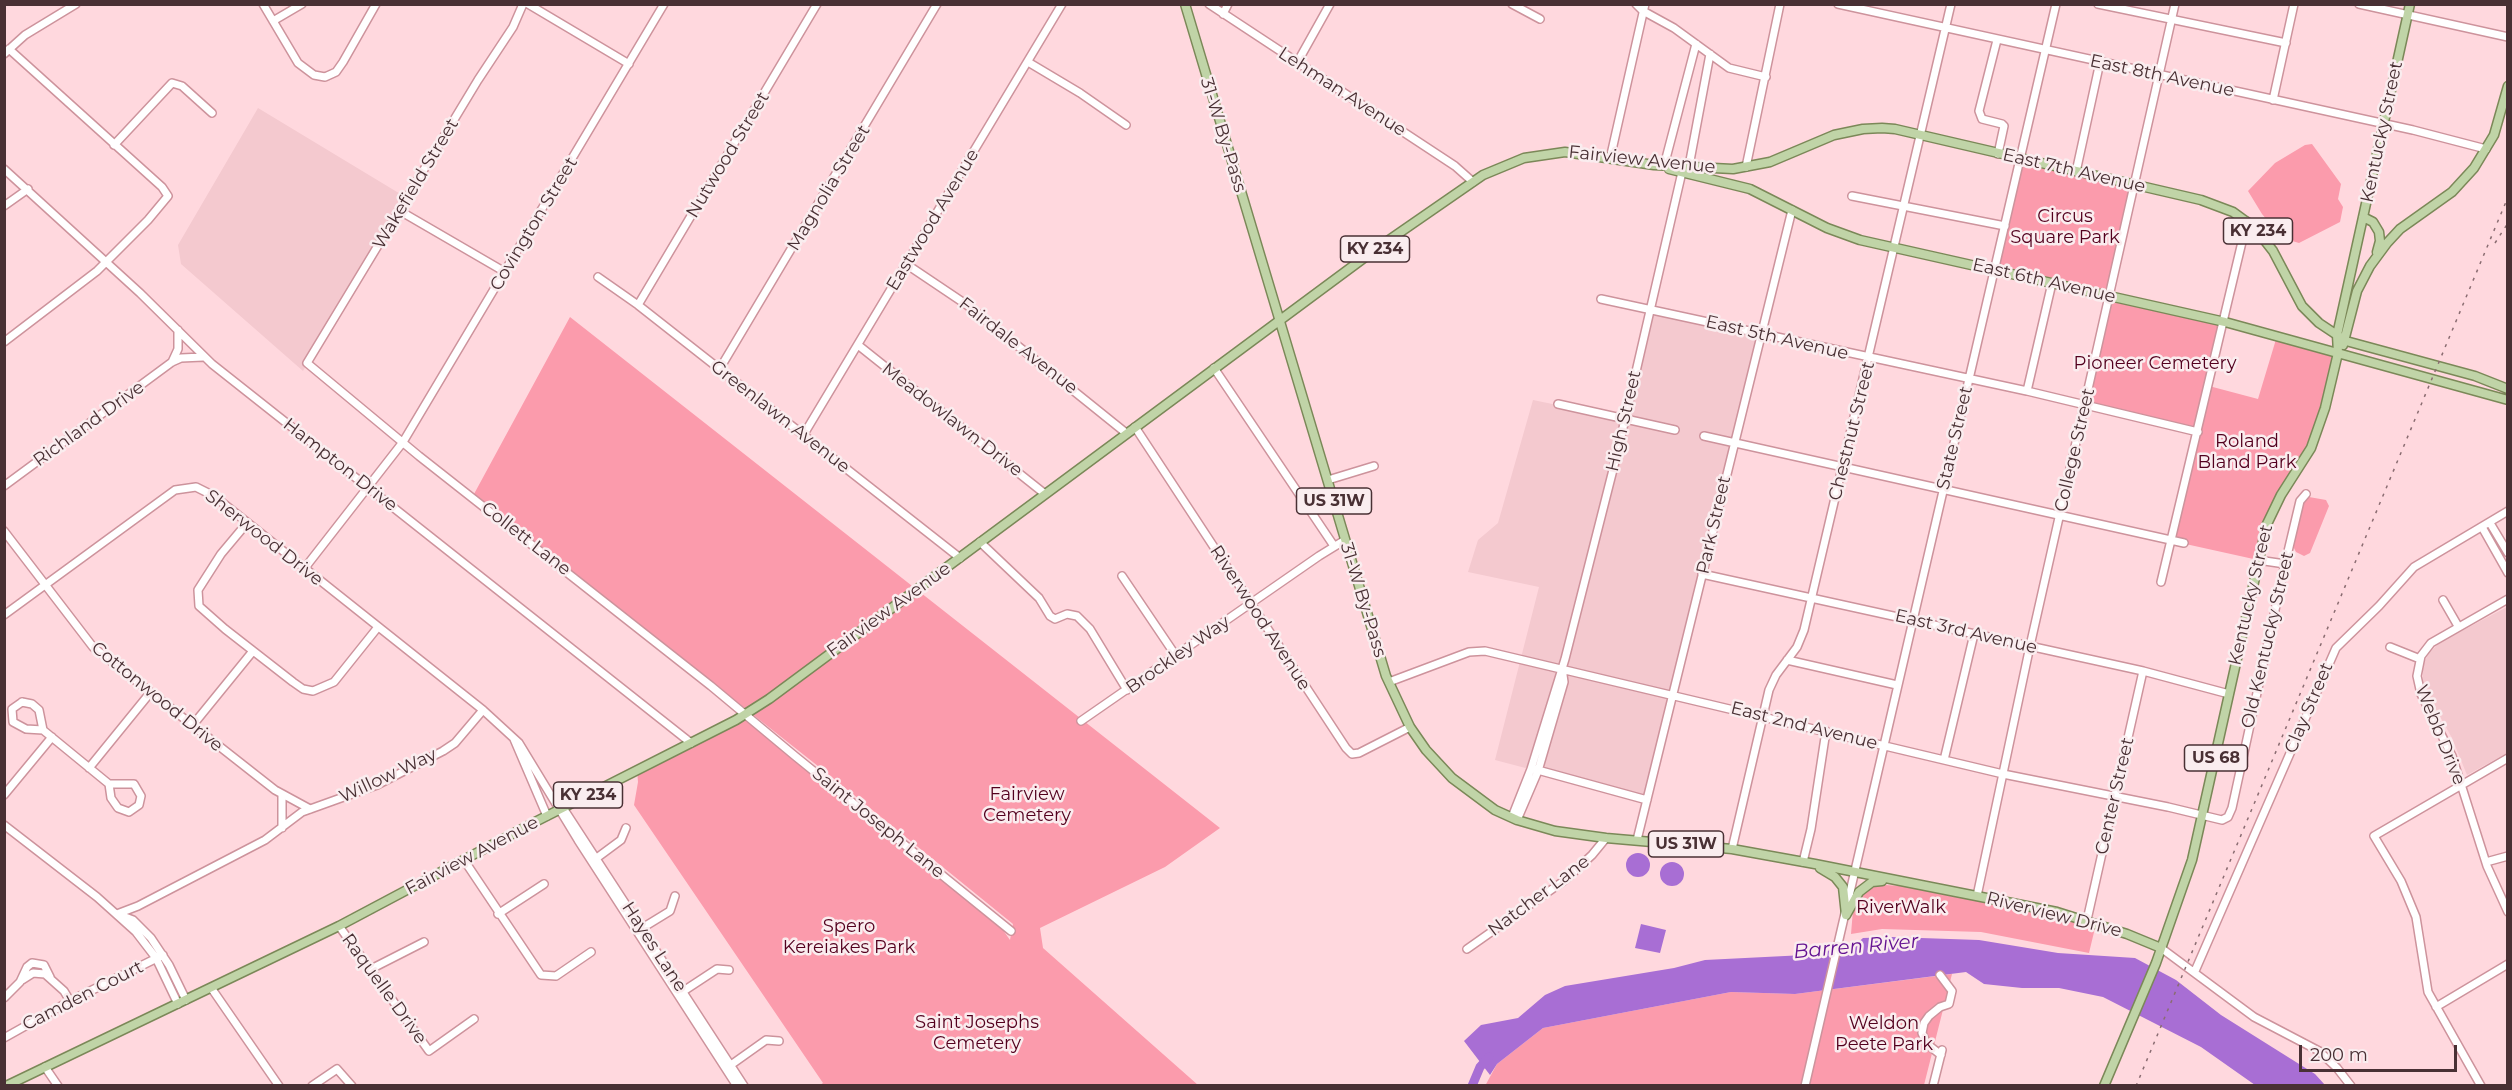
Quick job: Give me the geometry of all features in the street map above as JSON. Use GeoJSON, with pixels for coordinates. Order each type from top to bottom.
{"type":"FeatureCollection","features":[{"type":"Feature","properties":{"kind":"main road","name":"31-W By-Pass"},"geometry":{"type":"LineString","coordinates":[[1185,4],[1389,682],[1410,727],[1426,750],[1452,778],[1480,800],[1514,819],[1555,831],[1606,838],[1732,849],[1854,872]]}},
{"type":"Feature","properties":{"kind":"main road","name":"Kentucky Street"},"geometry":{"type":"LineString","coordinates":[[2104,1086],[2156,963],[2185,883],[2203,816],[2258,560],[2273,509],[2317,436],[2338,352],[2337,335],[2410,4]]}},
{"type":"Feature","properties":{"kind":"main road"},"geometry":{"type":"LineString","coordinates":[[2338,352],[2346,341],[2357,291],[2377,255],[2400,229],[2461,184],[2486,149],[2500,116],[2508,86]]}},
{"type":"Feature","properties":{"kind":"main road","name":"East 7th Avenue"},"geometry":{"type":"LineString","coordinates":[[1746,167],[1770,162],[1824,138],[1854,131],[1890,129],[2215,204],[2247,221],[2266,240],[2302,306],[2319,323],[2346,341]]}},
{"type":"Feature","properties":{"kind":"main road","name":"Fairview Avenue"},"geometry":{"type":"LineString","coordinates":[[6,1086],[339,926],[746,714],[960,558],[1352,265],[1473,182],[1509,163],[1548,153],[1565,152],[1685,169],[1746,167]]}},
{"type":"Feature","properties":{"kind":"main road","name":"East 6th Avenue"},"geometry":{"type":"LineString","coordinates":[[1654,165],[1685,169],[1743,187],[1845,235],[2224,322],[2508,400]]}},
{"type":"Feature","properties":{"kind":"main road"},"geometry":{"type":"LineString","coordinates":[[2363,217],[2372,220],[2379,231],[2380,241],[2377,255]]}},
{"type":"Feature","properties":{"kind":"main road"},"geometry":{"type":"LineString","coordinates":[[2346,341],[2485,379],[2508,389]]}},
{"type":"Feature","properties":{"kind":"main road"},"geometry":{"type":"LineString","coordinates":[[1815,864],[1840,882],[1845,892],[1845,918]]}},
{"type":"Feature","properties":{"kind":"main road","name":"Riverview Drive"},"geometry":{"type":"LineString","coordinates":[[1854,872],[2087,920],[2161,948]]}},
{"type":"Feature","properties":{"kind":"main road"},"geometry":{"type":"LineString","coordinates":[[1845,918],[1859,892],[1865,886],[1872,882],[1898,881]]}},
{"type":"Feature","properties":{"kind":"street"},"geometry":{"type":"LineString","coordinates":[[4,342],[107,262],[168,196],[114,145],[7,52],[25,35],[76,4]]}},
{"type":"Feature","properties":{"kind":"street"},"geometry":{"type":"LineString","coordinates":[[263,4],[303,68],[314,75],[326,77],[340,67],[376,4]]}},
{"type":"Feature","properties":{"kind":"street"},"geometry":{"type":"LineString","coordinates":[[273,21],[302,4]]}},
{"type":"Feature","properties":{"kind":"street","name":"Wakefield Street"},"geometry":{"type":"LineString","coordinates":[[308,363],[477,80],[507,36],[523,4]]}},
{"type":"Feature","properties":{"kind":"street"},"geometry":{"type":"LineString","coordinates":[[528,4],[629,64]]}},
{"type":"Feature","properties":{"kind":"street","name":"Covington Street"},"geometry":{"type":"LineString","coordinates":[[304,568],[403,442],[664,4]]}},
{"type":"Feature","properties":{"kind":"street","name":"Nutwood Street"},"geometry":{"type":"LineString","coordinates":[[638,305],[817,4]]}},
{"type":"Feature","properties":{"kind":"street","name":"Magnolia Street"},"geometry":{"type":"LineString","coordinates":[[719,370],[937,4]]}},
{"type":"Feature","properties":{"kind":"street","name":"Eastwood Avenue"},"geometry":{"type":"LineString","coordinates":[[804,434],[1062,4]]}},
{"type":"Feature","properties":{"kind":"street","name":"Lehman Avenue"},"geometry":{"type":"LineString","coordinates":[[1209,4],[1455,166],[1473,182]]}},
{"type":"Feature","properties":{"kind":"street"},"geometry":{"type":"LineString","coordinates":[[1223,14],[1228,4]]}},
{"type":"Feature","properties":{"kind":"street"},"geometry":{"type":"LineString","coordinates":[[1297,63],[1330,4]]}},
{"type":"Feature","properties":{"kind":"street"},"geometry":{"type":"LineString","coordinates":[[1512,4],[1540,19]]}},
{"type":"Feature","properties":{"kind":"street"},"geometry":{"type":"LineString","coordinates":[[1636,4],[1729,68],[1766,77]]}},
{"type":"Feature","properties":{"kind":"street"},"geometry":{"type":"LineString","coordinates":[[1746,167],[1780,4]]}},
{"type":"Feature","properties":{"kind":"street","name":"Chestnut Street"},"geometry":{"type":"LineString","coordinates":[[1732,849],[1762,716],[1774,678],[1801,639],[1812,598],[1952,4]]}},
{"type":"Feature","properties":{"kind":"street","name":"State Street"},"geometry":{"type":"LineString","coordinates":[[1805,1086],[2056,4]]}},
{"type":"Feature","properties":{"kind":"street"},"geometry":{"type":"LineString","coordinates":[[2098,4],[2286,43]]}},
{"type":"Feature","properties":{"kind":"street","name":"College Street"},"geometry":{"type":"LineString","coordinates":[[1977,896],[2030,646],[2175,4]]}},
{"type":"Feature","properties":{"kind":"street"},"geometry":{"type":"LineString","coordinates":[[2273,100],[2294,4]]}},
{"type":"Feature","properties":{"kind":"street"},"geometry":{"type":"LineString","coordinates":[[2359,4],[2508,37]]}},
{"type":"Feature","properties":{"kind":"street","name":"East 8th Avenue"},"geometry":{"type":"LineString","coordinates":[[1841,5],[2384,124],[2486,149]]}},
{"type":"Feature","properties":{"kind":"street"},"geometry":{"type":"LineString","coordinates":[[1610,159],[1644,8]]}},
{"type":"Feature","properties":{"kind":"street"},"geometry":{"type":"LineString","coordinates":[[1997,40],[1979,116],[2004,126],[1998,154]]}},
{"type":"Feature","properties":{"kind":"street"},"geometry":{"type":"LineString","coordinates":[[1664,166],[1696,44]]}},
{"type":"Feature","properties":{"kind":"street","name":"High Street"},"geometry":{"type":"LineString","coordinates":[[1514,819],[1535,770],[1564,682],[1562,668],[1625,419],[1710,54]]}},
{"type":"Feature","properties":{"kind":"street"},"geometry":{"type":"LineString","coordinates":[[1028,62],[1080,93],[1126,126]]}},
{"type":"Feature","properties":{"kind":"street"},"geometry":{"type":"LineString","coordinates":[[2076,172],[2100,62]]}},
{"type":"Feature","properties":{"kind":"street"},"geometry":{"type":"LineString","coordinates":[[114,145],[172,83],[183,86],[212,113]]}},
{"type":"Feature","properties":{"kind":"street","name":"Hampton Drive"},"geometry":{"type":"LineString","coordinates":[[4,169],[107,262],[203,357],[691,743]]}},
{"type":"Feature","properties":{"kind":"street"},"geometry":{"type":"LineString","coordinates":[[4,206],[28,189]]}},
{"type":"Feature","properties":{"kind":"street"},"geometry":{"type":"LineString","coordinates":[[1852,196],[2005,226]]}},
{"type":"Feature","properties":{"kind":"street","name":"Park Street"},"geometry":{"type":"LineString","coordinates":[[1637,840],[1792,210]]}},
{"type":"Feature","properties":{"kind":"street"},"geometry":{"type":"LineString","coordinates":[[400,211],[505,272]]}},
{"type":"Feature","properties":{"kind":"street"},"geometry":{"type":"LineString","coordinates":[[2161,582],[2247,221]]}},
{"type":"Feature","properties":{"kind":"street","name":"Fairdale Avenue"},"geometry":{"type":"LineString","coordinates":[[906,264],[967,305],[1126,433]]}},
{"type":"Feature","properties":{"kind":"street","name":"Greenlawn Avenue"},"geometry":{"type":"LineString","coordinates":[[598,278],[638,305],[960,558]]}},
{"type":"Feature","properties":{"kind":"street"},"geometry":{"type":"LineString","coordinates":[[2027,391],[2052,283]]}},
{"type":"Feature","properties":{"kind":"street","name":"East 5th Avenue"},"geometry":{"type":"LineString","coordinates":[[1601,299],[1762,333],[1869,359],[2027,391],[2198,432]]}},
{"type":"Feature","properties":{"kind":"street"},"geometry":{"type":"LineString","coordinates":[[172,362],[178,349],[178,330]]}},
{"type":"Feature","properties":{"kind":"street","name":"Meadowlawn Drive"},"geometry":{"type":"LineString","coordinates":[[858,345],[1045,494]]}},
{"type":"Feature","properties":{"kind":"street","name":"Richland Drive"},"geometry":{"type":"LineString","coordinates":[[4,486],[172,362],[181,358],[203,357]]}},
{"type":"Feature","properties":{"kind":"street","name":"Collett Lane"},"geometry":{"type":"LineString","coordinates":[[308,363],[403,442],[746,714]]}},
{"type":"Feature","properties":{"kind":"street"},"geometry":{"type":"LineString","coordinates":[[1214,368],[1334,546]]}},
{"type":"Feature","properties":{"kind":"street"},"geometry":{"type":"LineString","coordinates":[[1558,404],[1675,430]]}},
{"type":"Feature","properties":{"kind":"street","name":"Riverwood Avenue"},"geometry":{"type":"LineString","coordinates":[[1135,427],[1351,753],[1360,753],[1410,727]]}},
{"type":"Feature","properties":{"kind":"street"},"geometry":{"type":"LineString","coordinates":[[1704,436],[2184,543]]}},
{"type":"Feature","properties":{"kind":"street"},"geometry":{"type":"LineString","coordinates":[[1328,480],[1374,466]]}},
{"type":"Feature","properties":{"kind":"street","name":"Sherwood Drive"},"geometry":{"type":"LineString","coordinates":[[4,615],[161,499],[182,487],[196,487],[208,493],[247,523],[483,710],[513,737],[533,763],[561,809]]}},
{"type":"Feature","properties":{"kind":"street","name":"Old Kentucky Street"},"geometry":{"type":"LineString","coordinates":[[2224,820],[2230,814],[2233,804],[2285,564],[2300,501],[2306,494]]}},
{"type":"Feature","properties":{"kind":"street","name":"Clay Street"},"geometry":{"type":"LineString","coordinates":[[2195,971],[2336,648],[2379,606],[2414,567],[2508,511]]}},
{"type":"Feature","properties":{"kind":"street"},"geometry":{"type":"LineString","coordinates":[[247,523],[202,581],[197,597],[203,611],[253,651],[303,689],[319,691],[334,682],[378,627]]}},
{"type":"Feature","properties":{"kind":"street"},"geometry":{"type":"LineString","coordinates":[[2490,523],[2508,553]]}},
{"type":"Feature","properties":{"kind":"street"},"geometry":{"type":"LineString","coordinates":[[2482,527],[2508,573]]}},
{"type":"Feature","properties":{"kind":"street","name":"Cottonwood Drive"},"geometry":{"type":"LineString","coordinates":[[4,531],[86,639],[150,693],[282,795],[310,809]]}},
{"type":"Feature","properties":{"kind":"street","name":"Brockley Way"},"geometry":{"type":"LineString","coordinates":[[1081,721],[1345,540]]}},
{"type":"Feature","properties":{"kind":"street"},"geometry":{"type":"LineString","coordinates":[[980,542],[1039,598],[1050,616],[1055,619],[1067,614],[1077,616],[1090,629],[1127,690]]}},
{"type":"Feature","properties":{"kind":"street"},"geometry":{"type":"LineString","coordinates":[[2258,560],[2285,564]]}},
{"type":"Feature","properties":{"kind":"street","name":"East 3rd Avenue"},"geometry":{"type":"LineString","coordinates":[[1702,574],[2143,671],[2229,694]]}},
{"type":"Feature","properties":{"kind":"street"},"geometry":{"type":"LineString","coordinates":[[1122,576],[1176,656]]}},
{"type":"Feature","properties":{"kind":"street","name":"Webb Drive"},"geometry":{"type":"LineString","coordinates":[[2508,599],[2458,626],[2431,644],[2420,659],[2417,676],[2419,688],[2445,741],[2486,862],[2508,912]]}},
{"type":"Feature","properties":{"kind":"street"},"geometry":{"type":"LineString","coordinates":[[2443,600],[2458,626]]}},
{"type":"Feature","properties":{"kind":"street"},"geometry":{"type":"LineString","coordinates":[[1944,760],[1974,634]]}},
{"type":"Feature","properties":{"kind":"street"},"geometry":{"type":"LineString","coordinates":[[2390,647],[2420,659]]}},
{"type":"Feature","properties":{"kind":"street"},"geometry":{"type":"LineString","coordinates":[[192,726],[253,651]]}},
{"type":"Feature","properties":{"kind":"street","name":"East 2nd Avenue"},"geometry":{"type":"LineString","coordinates":[[1389,682],[1474,651],[1485,651],[2003,774],[2224,820]]}},
{"type":"Feature","properties":{"kind":"street"},"geometry":{"type":"LineString","coordinates":[[1787,660],[1897,685]]}},
{"type":"Feature","properties":{"kind":"street","name":"Center Street"},"geometry":{"type":"LineString","coordinates":[[2087,920],[2143,671]]}},
{"type":"Feature","properties":{"kind":"street"},"geometry":{"type":"LineString","coordinates":[[89,768],[150,693]]}},
{"type":"Feature","properties":{"kind":"street"},"geometry":{"type":"LineString","coordinates":[[43,730],[40,712],[35,706],[22,702],[14,707],[12,718],[16,725],[29,730],[43,730],[109,784],[134,784],[141,795],[139,805],[129,812],[118,808],[111,798],[109,784]]}},
{"type":"Feature","properties":{"kind":"street","name":"Willow Way"},"geometry":{"type":"LineString","coordinates":[[117,914],[138,906],[265,840],[302,812],[377,785],[443,751],[455,743],[483,710]]}},
{"type":"Feature","properties":{"kind":"street","name":"Saint Joseph Lane"},"geometry":{"type":"LineString","coordinates":[[746,714],[1011,931]]}},
{"type":"Feature","properties":{"kind":"street"},"geometry":{"type":"LineString","coordinates":[[1803,862],[1826,731]]}},
{"type":"Feature","properties":{"kind":"street"},"geometry":{"type":"LineString","coordinates":[[4,795],[52,737]]}},
{"type":"Feature","properties":{"kind":"street","name":"Sherwood Drive"},"geometry":{"type":"LineString","coordinates":[[513,737],[547,816]]}},
{"type":"Feature","properties":{"kind":"street"},"geometry":{"type":"LineString","coordinates":[[2481,1086],[2436,1007],[2427,986],[2416,917],[2401,881],[2374,836],[2508,758]]}},
{"type":"Feature","properties":{"kind":"street"},"geometry":{"type":"LineString","coordinates":[[1535,770],[1647,800]]}},
{"type":"Feature","properties":{"kind":"street"},"geometry":{"type":"LineString","coordinates":[[282,795],[282,828]]}},
{"type":"Feature","properties":{"kind":"street","name":"Hayes Lane"},"geometry":{"type":"LineString","coordinates":[[561,809],[728,1067],[744,1086]]}},
{"type":"Feature","properties":{"kind":"street"},"geometry":{"type":"LineString","coordinates":[[4,825],[117,914],[134,920],[144,928],[182,1002]]}},
{"type":"Feature","properties":{"kind":"street"},"geometry":{"type":"LineString","coordinates":[[594,860],[621,840],[626,828]]}},
{"type":"Feature","properties":{"kind":"street","name":"Natcher Lane"},"geometry":{"type":"LineString","coordinates":[[1467,949],[1565,880],[1592,855],[1606,838]]}},
{"type":"Feature","properties":{"kind":"street"},"geometry":{"type":"LineString","coordinates":[[2486,862],[2508,856]]}},
{"type":"Feature","properties":{"kind":"street"},"geometry":{"type":"LineString","coordinates":[[464,860],[541,975],[556,976],[591,952]]}},
{"type":"Feature","properties":{"kind":"street"},"geometry":{"type":"LineString","coordinates":[[498,914],[544,884]]}},
{"type":"Feature","properties":{"kind":"street"},"geometry":{"type":"LineString","coordinates":[[639,930],[669,910],[675,896]]}},
{"type":"Feature","properties":{"kind":"street","name":"Raquelle Drive"},"geometry":{"type":"LineString","coordinates":[[339,926],[429,1051],[474,1019]]}},
{"type":"Feature","properties":{"kind":"street"},"geometry":{"type":"LineString","coordinates":[[369,970],[424,942]]}},
{"type":"Feature","properties":{"kind":"street","name":"Riverview Drive"},"geometry":{"type":"LineString","coordinates":[[2161,948],[2254,1017],[2319,1051],[2337,1068],[2351,1086]]}},
{"type":"Feature","properties":{"kind":"street","name":"Camden Court"},"geometry":{"type":"LineString","coordinates":[[4,1038],[70,1001],[160,956]]}},
{"type":"Feature","properties":{"kind":"street"},"geometry":{"type":"LineString","coordinates":[[2436,1007],[2508,964]]}},
{"type":"Feature","properties":{"kind":"street"},"geometry":{"type":"LineString","coordinates":[[680,993],[717,969],[729,970]]}},
{"type":"Feature","properties":{"kind":"street","name":"Camden Court"},"geometry":{"type":"LineString","coordinates":[[4,998],[20,982],[35,973],[50,977],[70,1001]]}},
{"type":"Feature","properties":{"kind":"street"},"geometry":{"type":"LineString","coordinates":[[1933,1086],[1941,1052],[1926,1044],[1922,1033],[1924,1023],[1929,1016],[1940,1007],[1949,1004],[1952,991],[1940,975]]}},
{"type":"Feature","properties":{"kind":"street"},"geometry":{"type":"LineString","coordinates":[[212,989],[279,1086]]}},
{"type":"Feature","properties":{"kind":"street"},"geometry":{"type":"LineString","coordinates":[[728,1067],[766,1040],[779,1041]]}},
{"type":"Feature","properties":{"kind":"street","name":"Hayes Lane"},"geometry":{"type":"LineString","coordinates":[[728,1067],[737,1086]]}},
{"type":"Feature","properties":{"kind":"street"},"geometry":{"type":"LineString","coordinates":[[45,1068],[58,1086]]}},
{"type":"Feature","properties":{"kind":"street"},"geometry":{"type":"LineString","coordinates":[[312,1086],[335,1069],[340,1071],[352,1086]]}},
{"type":"Feature","properties":{"kind":"shaded area"},"geometry":{"type":"Polygon","coordinates":[[[258,108],[407,198],[303,371],[181,264],[178,245],[258,108]]]}},
{"type":"Feature","properties":{"kind":"shaded area"},"geometry":{"type":"Polygon","coordinates":[[[1650,310],[1762,333],[1647,800],[1495,760],[1539,587],[1468,572],[1478,540],[1498,523],[1533,400],[1625,419],[1650,310]]]}},
{"type":"Feature","properties":{"kind":"shaded area"},"geometry":{"type":"Polygon","coordinates":[[[2507,607],[2507,753],[2467,775],[2452,738],[2423,686],[2423,664],[2429,653],[2439,643],[2507,607]]]}},
{"type":"Feature","properties":{"kind":"green space"},"geometry":{"type":"Polygon","coordinates":[[[2312,144],[2341,184],[2338,199],[2343,207],[2340,222],[2299,243],[2282,238],[2262,214],[2248,191],[2275,163],[2305,145],[2312,144]]]}},
{"type":"Feature","properties":{"kind":"green space","name":"Circus Square Park"},"geometry":{"type":"Polygon","coordinates":[[[2020,159],[2135,185],[2110,296],[1994,270],[2020,159]]]}},
{"type":"Feature","properties":{"kind":"green space","name":"Roland Bland Park"},"geometry":{"type":"Polygon","coordinates":[[[2110,296],[2225,322],[2209,386],[2258,399],[2277,336],[2338,353],[2317,436],[2281,495],[2258,560],[2172,541],[2198,432],[2085,405],[2110,296]]]}},
{"type":"Feature","properties":{"kind":"green space","name":"Fairview Cemetery"},"geometry":{"type":"Polygon","coordinates":[[[570,317],[1220,828],[1165,867],[1040,928],[1043,948],[1198,1085],[820,1085],[823,1083],[634,805],[638,782],[637,770],[746,714],[1003,930],[1010,940],[1013,924],[828,774],[474,494],[570,317]]]}},
{"type":"Feature","properties":{"kind":"green space"},"geometry":{"type":"Polygon","coordinates":[[[2309,497],[2326,500],[2329,506],[2310,553],[2304,556],[2296,552],[2293,546],[2304,501],[2309,497]]]}},
{"type":"Feature","properties":{"kind":"green space","name":"RiverWalk"},"geometry":{"type":"Polygon","coordinates":[[[1870,886],[1902,886],[2030,910],[2095,928],[2089,953],[1981,932],[1882,929],[1851,934],[1853,910],[1861,894],[1870,886]]]}},
{"type":"Feature","properties":{"kind":"green space","name":"Weldon Peete Park"},"geometry":{"type":"Polygon","coordinates":[[[1952,974],[1924,1085],[1485,1086],[1497,1064],[1543,1028],[1731,992],[1795,994],[1952,974]]]}},
{"type":"Feature","properties":{"kind":"water"},"geometry":{"type":"Polygon","coordinates":[[[1638,853],[1646,857],[1650,865],[1646,873],[1638,877],[1630,873],[1626,865],[1630,857],[1638,853]]]}},
{"type":"Feature","properties":{"kind":"water"},"geometry":{"type":"Polygon","coordinates":[[[1672,862],[1680,866],[1684,874],[1680,882],[1672,886],[1664,882],[1660,874],[1664,866],[1672,862]]]}},
{"type":"Feature","properties":{"kind":"water"},"geometry":{"type":"Polygon","coordinates":[[[1641,924],[1666,930],[1660,953],[1635,948],[1641,924]]]}},
{"type":"Feature","properties":{"kind":"water"},"geometry":{"type":"Polygon","coordinates":[[[1863,938],[1979,940],[2058,953],[2135,958],[2176,980],[2221,1015],[2315,1074],[2325,1085],[2255,1085],[2201,1047],[2103,997],[2059,988],[2022,988],[1984,984],[1966,972],[1795,994],[1731,992],[1543,1028],[1497,1064],[1490,1075],[1464,1041],[1481,1025],[1518,1018],[1545,995],[1565,986],[1674,968],[1705,960],[1805,955],[1854,946],[1863,938]]]}},
{"type":"Feature","properties":{"kind":"waterway","name":"Barren River"},"geometry":{"type":"LineString","coordinates":[[1472,1086],[1480,1067],[1489,1057]]}},
{"type":"Feature","properties":{"kind":"railway"},"geometry":{"type":"LineString","coordinates":[[2136,1086],[2508,197]]}},
{"type":"Feature","properties":{"kind":"railway"},"geometry":{"type":"LineString","coordinates":[[2495,243],[2508,223]]}},
{"type":"Feature","properties":{"kind":"park label","name":"Pioneer Cemetery"},"geometry":{"type":"Point","coordinates":[2155,364]}},
{"type":"Feature","properties":{"kind":"park label","name":"Spero Kereiakes Park"},"geometry":{"type":"Point","coordinates":[849,937]}},
{"type":"Feature","properties":{"kind":"park label","name":"Saint Josephs Cemetery"},"geometry":{"type":"Point","coordinates":[977,1033]}}]}
